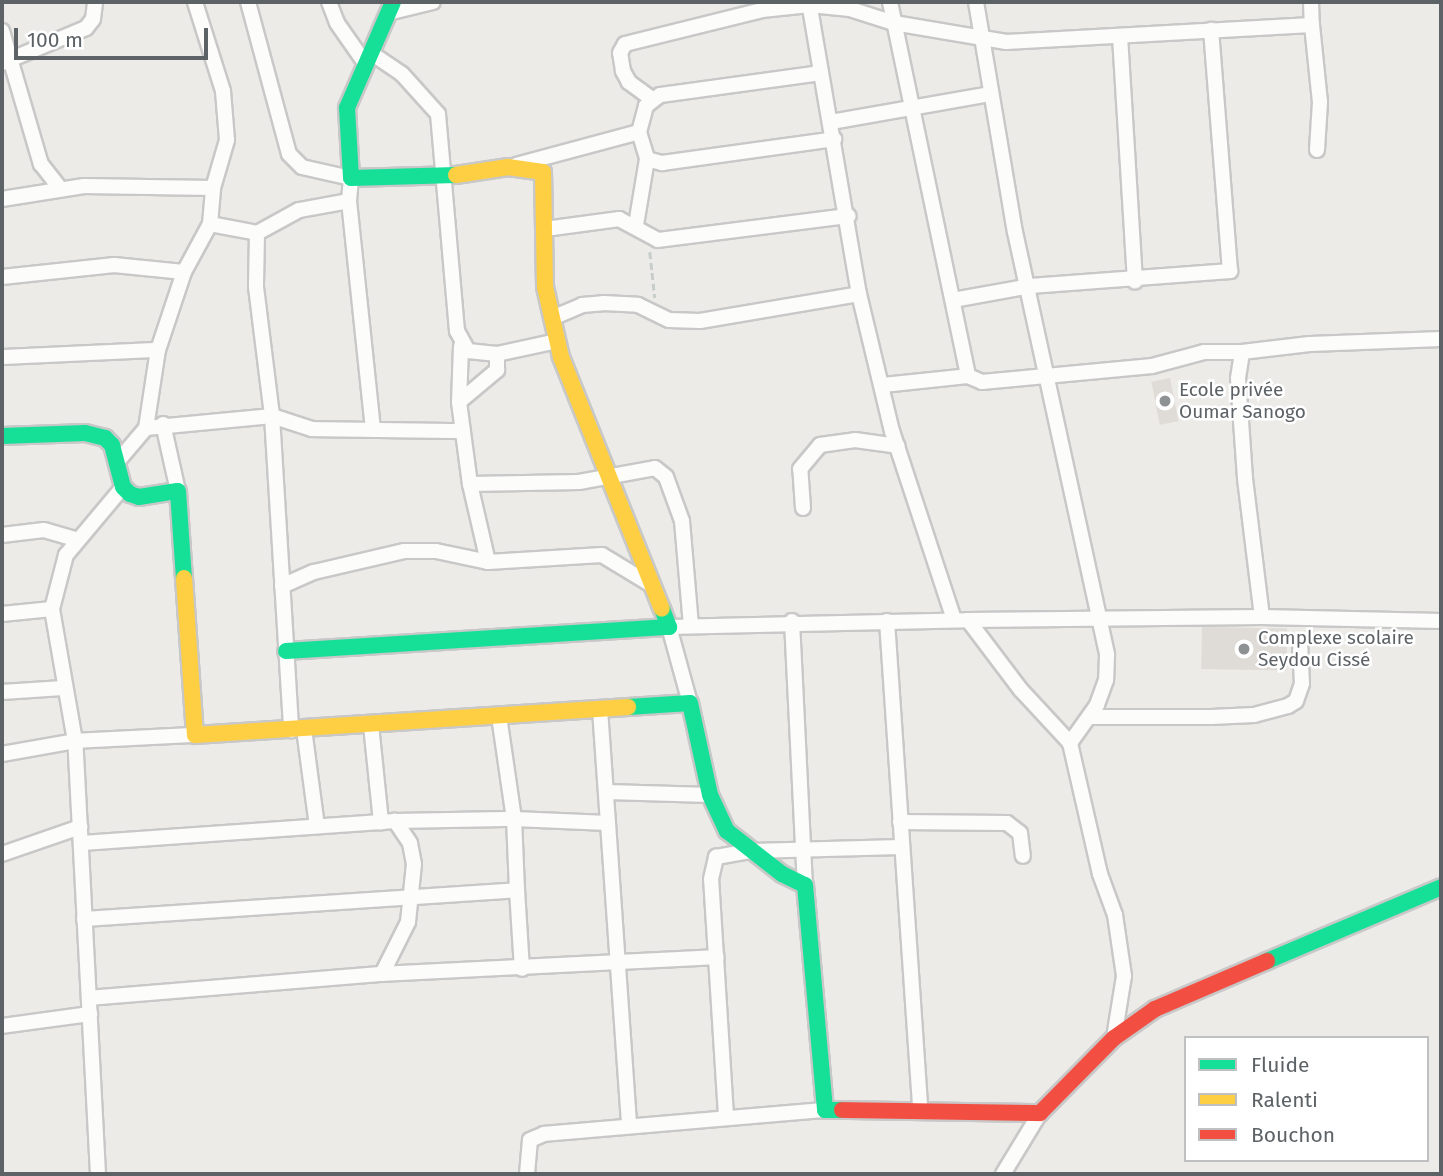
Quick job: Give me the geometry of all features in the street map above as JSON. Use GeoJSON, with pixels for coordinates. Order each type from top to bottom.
{"type":"FeatureCollection","features":[{"type":"Feature","properties":{"kind":"street"},"geometry":{"type":"LineString","coordinates":[[6,62],[86,28],[93,19],[95,2]]}},
{"type":"Feature","properties":{"kind":"street"},"geometry":{"type":"LineString","coordinates":[[118,461],[146,428],[158,351],[184,272],[210,224],[213,188],[227,140],[226,111],[195,2]]}},
{"type":"Feature","properties":{"kind":"street"},"geometry":{"type":"LineString","coordinates":[[248,2],[289,154],[302,167],[351,178],[443,176],[508,167],[639,132]]}},
{"type":"Feature","properties":{"kind":"street"},"geometry":{"type":"LineString","coordinates":[[328,2],[337,23],[368,57],[402,74],[438,114],[461,346],[459,402],[470,484],[488,562]]}},
{"type":"Feature","properties":{"kind":"street"},"geometry":{"type":"LineString","coordinates":[[373,430],[349,201],[351,178],[347,108],[393,7],[433,2]]}},
{"type":"Feature","properties":{"kind":"street"},"geometry":{"type":"LineString","coordinates":[[890,2],[968,376]]}},
{"type":"Feature","properties":{"kind":"street"},"geometry":{"type":"LineString","coordinates":[[976,2],[984,40],[990,94],[1030,286],[1045,373],[1096,617],[1107,655],[1106,680],[1090,717],[1070,743]]}},
{"type":"Feature","properties":{"kind":"street"},"geometry":{"type":"LineString","coordinates":[[1311,2],[1321,102],[1317,150]]}},
{"type":"Feature","properties":{"kind":"street"},"geometry":{"type":"LineString","coordinates":[[810,3],[848,216],[859,294],[898,446],[961,620],[1070,743],[1100,874],[1115,915],[1124,976],[1114,1038]]}},
{"type":"Feature","properties":{"kind":"street"},"geometry":{"type":"LineString","coordinates":[[821,73],[652,99],[629,82],[623,71],[620,53],[625,44],[715,19],[810,3],[850,9],[894,23],[984,40],[1121,36],[1312,25]]}},
{"type":"Feature","properties":{"kind":"street"},"geometry":{"type":"LineString","coordinates":[[953,300],[1030,286],[1135,282],[1230,271],[1211,30]]}},
{"type":"Feature","properties":{"kind":"street"},"geometry":{"type":"LineString","coordinates":[[2,31],[6,62],[41,164],[60,188]]}},
{"type":"Feature","properties":{"kind":"street"},"geometry":{"type":"LineString","coordinates":[[1121,36],[1135,282]]}},
{"type":"Feature","properties":{"kind":"street"},"geometry":{"type":"LineString","coordinates":[[831,122],[990,94]]}},
{"type":"Feature","properties":{"kind":"street"},"geometry":{"type":"LineString","coordinates":[[636,225],[647,159],[639,132],[652,99]]}},
{"type":"Feature","properties":{"kind":"street"},"geometry":{"type":"LineString","coordinates":[[647,159],[662,163],[700,161],[834,139]]}},
{"type":"Feature","properties":{"kind":"street"},"geometry":{"type":"LineString","coordinates":[[508,167],[542,172],[545,287],[557,341],[607,477],[669,626],[690,703],[710,794],[727,831],[751,851],[805,885]]}},
{"type":"Feature","properties":{"kind":"street"},"geometry":{"type":"LineString","coordinates":[[2,199],[60,188],[213,188]]}},
{"type":"Feature","properties":{"kind":"street"},"geometry":{"type":"LineString","coordinates":[[210,224],[257,233],[299,210],[349,201]]}},
{"type":"Feature","properties":{"kind":"street"},"geometry":{"type":"LineString","coordinates":[[545,229],[619,219],[636,225],[649,238],[848,216]]}},
{"type":"Feature","properties":{"kind":"street"},"geometry":{"type":"LineString","coordinates":[[257,233],[256,287],[272,416],[286,651],[317,826]]}},
{"type":"Feature","properties":{"kind":"street"},"geometry":{"type":"LineString","coordinates":[[2,277],[114,265],[184,272]]}},
{"type":"Feature","properties":{"kind":"street"},"geometry":{"type":"LineString","coordinates":[[552,318],[582,305],[603,303],[638,304],[669,320],[700,321],[859,294]]}},
{"type":"Feature","properties":{"kind":"street"},"geometry":{"type":"LineString","coordinates":[[884,385],[968,376],[982,382],[1045,373],[1152,366],[1204,352],[1241,352],[1310,344],[1441,339]]}},
{"type":"Feature","properties":{"kind":"street"},"geometry":{"type":"LineString","coordinates":[[461,346],[468,351],[497,354],[557,341]]}},
{"type":"Feature","properties":{"kind":"street"},"geometry":{"type":"LineString","coordinates":[[2,357],[158,351]]}},
{"type":"Feature","properties":{"kind":"street"},"geometry":{"type":"LineString","coordinates":[[1241,352],[1238,378],[1245,478],[1262,617]]}},
{"type":"Feature","properties":{"kind":"street"},"geometry":{"type":"LineString","coordinates":[[459,402],[497,370],[497,354]]}},
{"type":"Feature","properties":{"kind":"street"},"geometry":{"type":"LineString","coordinates":[[146,428],[163,424],[272,416],[312,429],[463,431]]}},
{"type":"Feature","properties":{"kind":"street"},"geometry":{"type":"LineString","coordinates":[[163,424],[178,491],[195,736]]}},
{"type":"Feature","properties":{"kind":"street"},"geometry":{"type":"LineString","coordinates":[[2,436],[85,433],[104,438],[118,461],[123,487],[139,497],[178,491]]}},
{"type":"Feature","properties":{"kind":"street"},"geometry":{"type":"LineString","coordinates":[[803,508],[800,469],[820,445],[855,440],[898,446]]}},
{"type":"Feature","properties":{"kind":"street"},"geometry":{"type":"LineString","coordinates":[[470,484],[579,482],[655,468],[666,477],[687,542],[691,626]]}},
{"type":"Feature","properties":{"kind":"street"},"geometry":{"type":"LineString","coordinates":[[98,1174],[75,741],[63,688],[52,609],[66,555],[123,487]]}},
{"type":"Feature","properties":{"kind":"street"},"geometry":{"type":"LineString","coordinates":[[2,536],[44,530],[78,540]]}},
{"type":"Feature","properties":{"kind":"street"},"geometry":{"type":"LineString","coordinates":[[282,586],[314,572],[404,551],[488,562],[602,555],[650,584]]}},
{"type":"Feature","properties":{"kind":"street"},"geometry":{"type":"LineString","coordinates":[[2,614],[52,609]]}},
{"type":"Feature","properties":{"kind":"street"},"geometry":{"type":"LineString","coordinates":[[286,651],[669,626],[792,621],[1262,617],[1441,621]]}},
{"type":"Feature","properties":{"kind":"street"},"geometry":{"type":"LineString","coordinates":[[792,621],[805,885],[825,1110]]}},
{"type":"Feature","properties":{"kind":"street"},"geometry":{"type":"LineString","coordinates":[[887,621],[920,1110]]}},
{"type":"Feature","properties":{"kind":"street"},"geometry":{"type":"LineString","coordinates":[[1090,717],[1233,716],[1288,706],[1296,701],[1302,684],[1300,641]]}},
{"type":"Feature","properties":{"kind":"street"},"geometry":{"type":"LineString","coordinates":[[2,692],[63,688]]}},
{"type":"Feature","properties":{"kind":"street"},"geometry":{"type":"LineString","coordinates":[[2,754],[75,741],[195,736],[690,703]]}},
{"type":"Feature","properties":{"kind":"street"},"geometry":{"type":"LineString","coordinates":[[600,709],[629,1125]]}},
{"type":"Feature","properties":{"kind":"street"},"geometry":{"type":"LineString","coordinates":[[499,716],[514,819],[522,969]]}},
{"type":"Feature","properties":{"kind":"street"},"geometry":{"type":"LineString","coordinates":[[371,725],[388,822],[413,854],[402,941],[382,974]]}},
{"type":"Feature","properties":{"kind":"street"},"geometry":{"type":"LineString","coordinates":[[607,792],[710,794]]}},
{"type":"Feature","properties":{"kind":"street"},"geometry":{"type":"LineString","coordinates":[[82,843],[388,822],[514,819],[608,823]]}},
{"type":"Feature","properties":{"kind":"street"},"geometry":{"type":"LineString","coordinates":[[900,822],[1007,823],[1020,833],[1023,856]]}},
{"type":"Feature","properties":{"kind":"street"},"geometry":{"type":"LineString","coordinates":[[2,854],[80,827]]}},
{"type":"Feature","properties":{"kind":"street"},"geometry":{"type":"LineString","coordinates":[[726,1116],[713,863],[716,857],[751,851],[901,847]]}},
{"type":"Feature","properties":{"kind":"street"},"geometry":{"type":"LineString","coordinates":[[1003,1174],[1040,1113],[1114,1038],[1155,1009],[1441,887]]}},
{"type":"Feature","properties":{"kind":"street"},"geometry":{"type":"LineString","coordinates":[[84,919],[517,890]]}},
{"type":"Feature","properties":{"kind":"street"},"geometry":{"type":"LineString","coordinates":[[89,998],[382,974],[718,957]]}},
{"type":"Feature","properties":{"kind":"street"},"geometry":{"type":"LineString","coordinates":[[2,1026],[90,1014]]}},
{"type":"Feature","properties":{"kind":"street"},"geometry":{"type":"LineString","coordinates":[[527,1174],[528,1147],[537,1135],[726,1116],[825,1110],[1040,1113]]}},
{"type":"Feature","properties":{"kind":"path"},"geometry":{"type":"LineString","coordinates":[[649,238],[656,313]]}},
{"type":"Feature","properties":{"kind":"shaded area","name":"Ecole privée Oumar Sanogo"},"geometry":{"type":"Polygon","coordinates":[[[1170,378],[1178,421],[1160,425],[1151,382],[1170,378]]]}},
{"type":"Feature","properties":{"kind":"shaded area","name":"Complexe scolaire Seydou Cissé"},"geometry":{"type":"Polygon","coordinates":[[[1202,627],[1287,628],[1286,670],[1201,669],[1202,627]]]}},
{"type":"Feature","properties":{"kind":"traffic: fast"},"geometry":{"type":"LineString","coordinates":[[393,2],[347,108],[351,178],[456,175]]}},
{"type":"Feature","properties":{"kind":"traffic: fast"},"geometry":{"type":"LineString","coordinates":[[2,436],[85,433],[105,438],[112,445],[123,487],[130,494],[139,497],[178,491],[184,578]]}},
{"type":"Feature","properties":{"kind":"traffic: fast"},"geometry":{"type":"LineString","coordinates":[[286,651],[669,627],[662,609]]}},
{"type":"Feature","properties":{"kind":"traffic: fast"},"geometry":{"type":"LineString","coordinates":[[628,707],[690,703],[710,795],[727,831],[782,874],[805,885],[825,1110],[842,1110]]}},
{"type":"Feature","properties":{"kind":"traffic: fast"},"geometry":{"type":"LineString","coordinates":[[1267,961],[1441,887]]}},
{"type":"Feature","properties":{"kind":"traffic: slow"},"geometry":{"type":"LineString","coordinates":[[456,175],[508,167],[543,172],[545,287],[561,357],[662,609]]}},
{"type":"Feature","properties":{"kind":"traffic: slow"},"geometry":{"type":"LineString","coordinates":[[184,578],[195,735],[628,707]]}},
{"type":"Feature","properties":{"kind":"traffic: jam"},"geometry":{"type":"LineString","coordinates":[[842,1110],[1040,1113],[1114,1038],[1155,1009],[1267,961]]}},
{"type":"Feature","properties":{"kind":"place","name":"Ecole privée Oumar Sanogo"},"geometry":{"type":"Point","coordinates":[1165,401]}},
{"type":"Feature","properties":{"kind":"place","name":"Complexe scolaire Seydou Cissé"},"geometry":{"type":"Point","coordinates":[1244,649]}}]}
